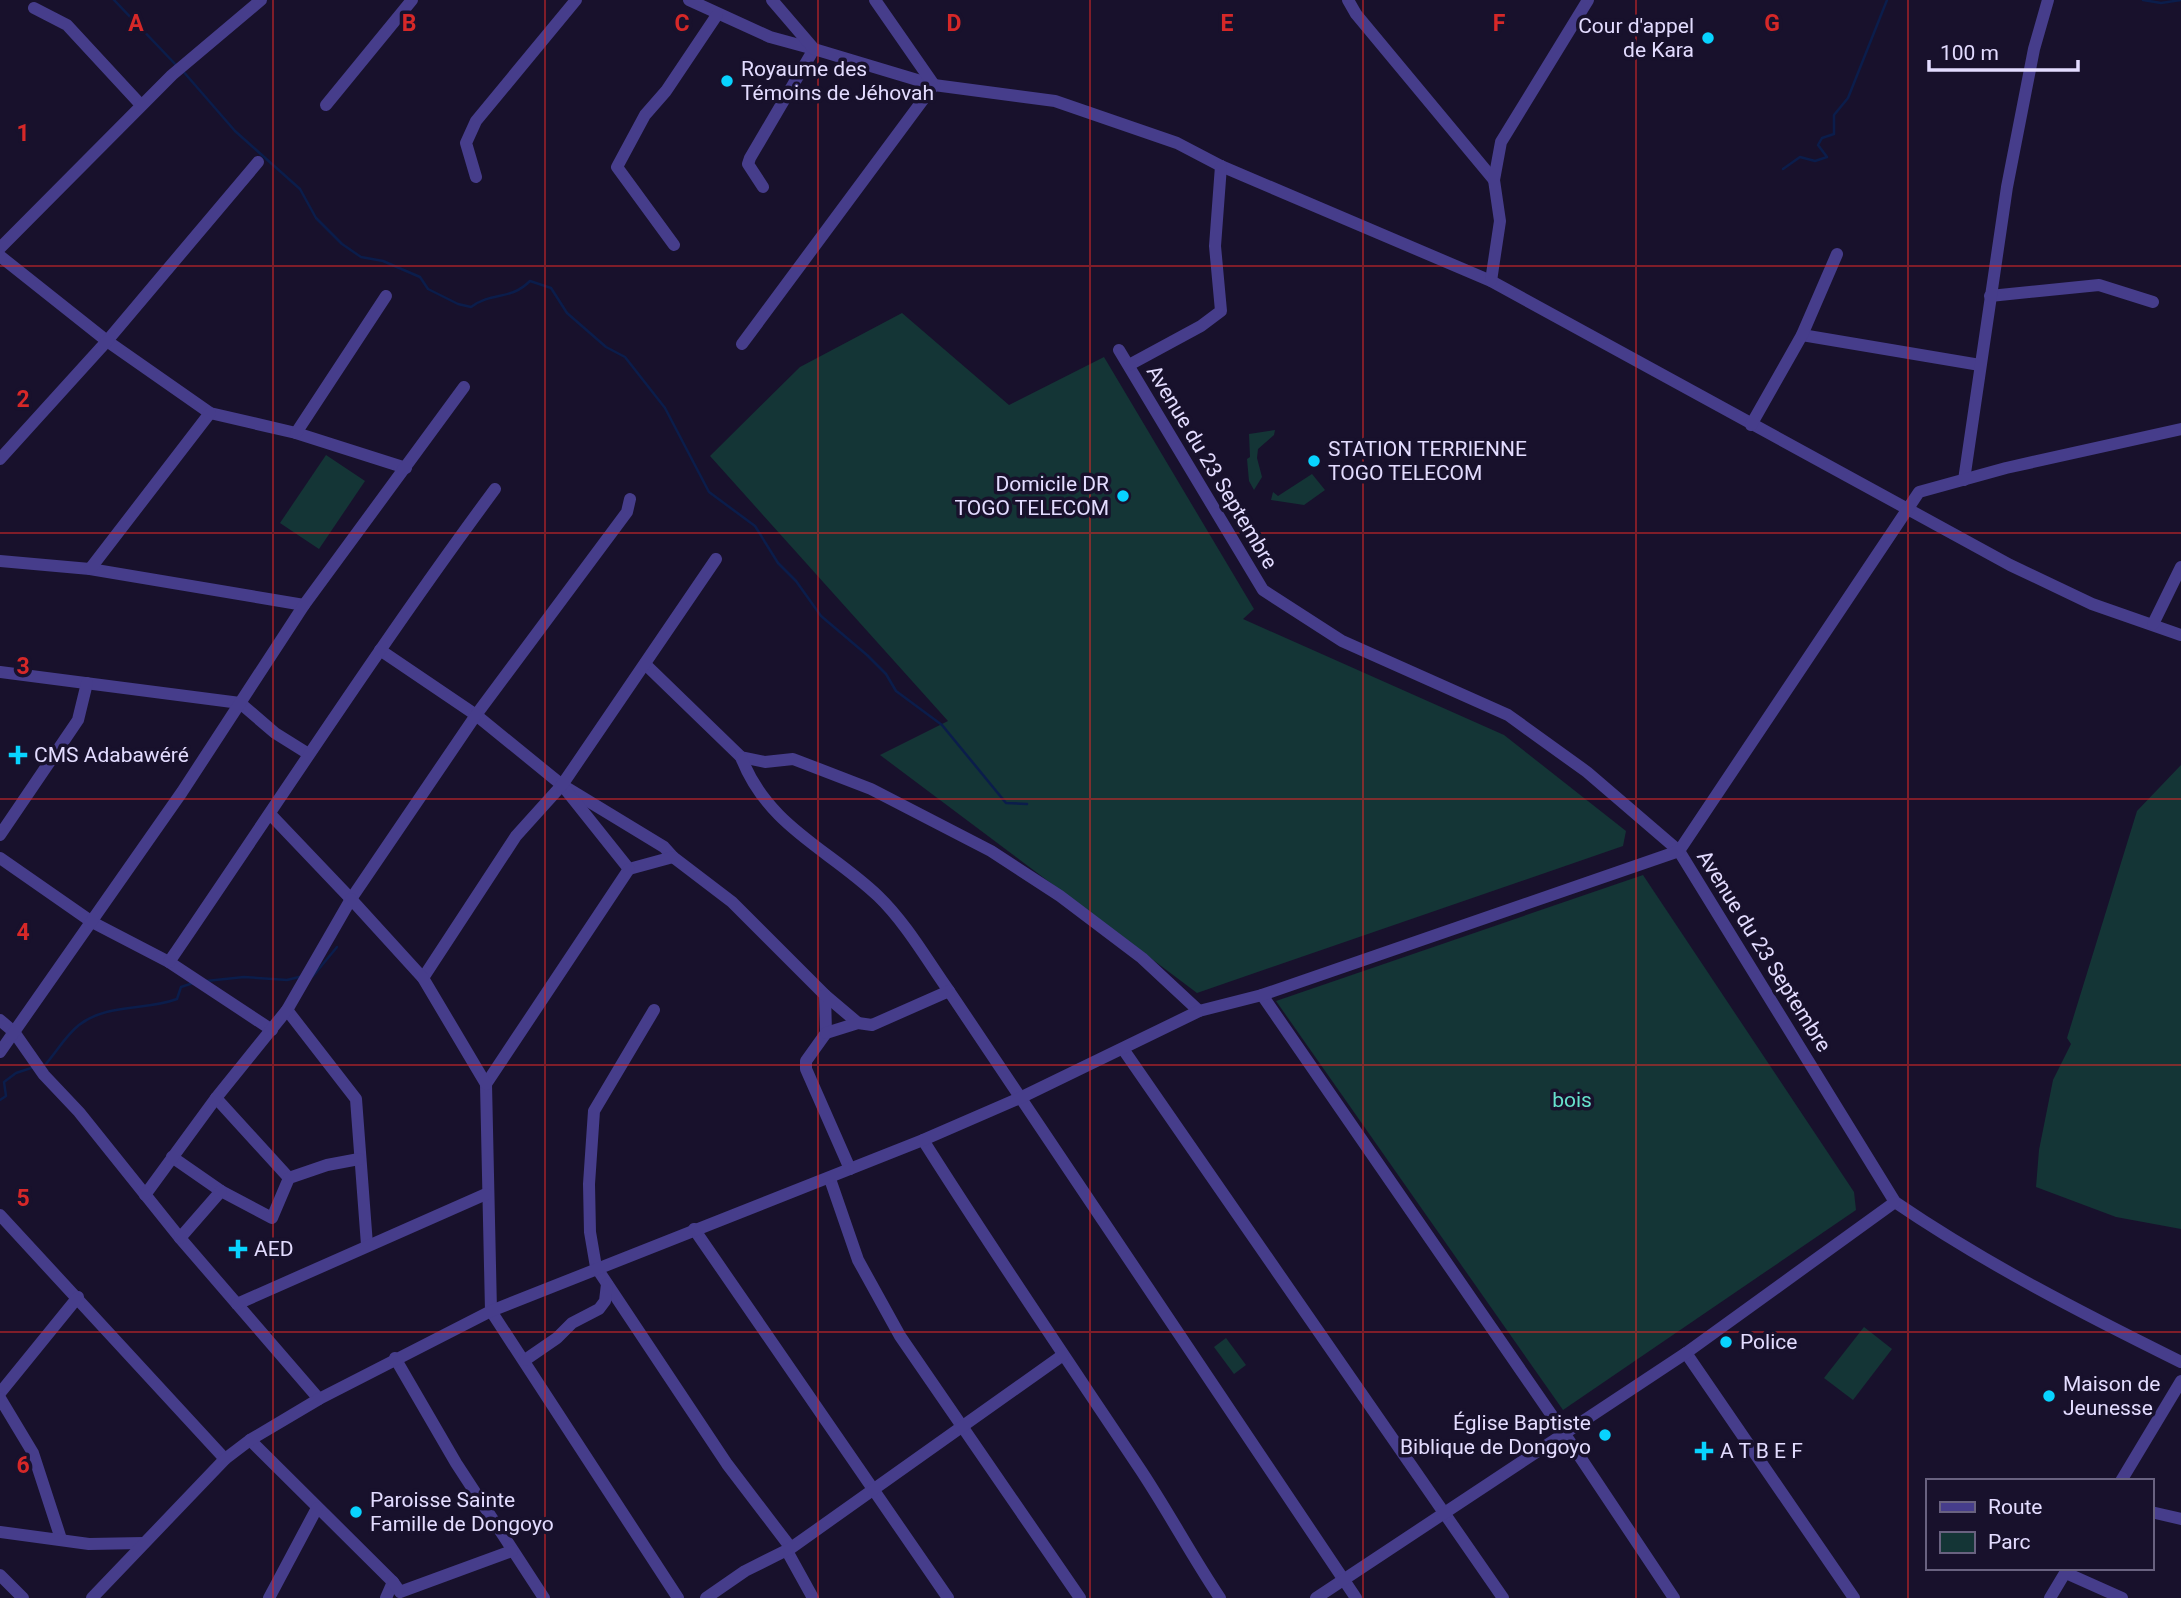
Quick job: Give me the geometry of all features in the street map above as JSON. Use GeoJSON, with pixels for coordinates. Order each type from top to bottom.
{"type":"FeatureCollection","features":[{"type":"Feature","properties":{"kind":"street"},"geometry":{"type":"LineString","coordinates":[[0,248],[172,75],[261,0]]}},
{"type":"Feature","properties":{"kind":"street"},"geometry":{"type":"LineString","coordinates":[[326,105],[412,0]]}},
{"type":"Feature","properties":{"kind":"street"},"geometry":{"type":"LineString","coordinates":[[476,177],[466,143],[476,121],[576,0]]}},
{"type":"Feature","properties":{"kind":"street"},"geometry":{"type":"LineString","coordinates":[[688,0],[770,37],[934,85],[1055,101],[1177,143],[1221,166],[1491,281],[1751,425],[2034,576],[2092,604],[2181,635]]}},
{"type":"Feature","properties":{"kind":"street"},"geometry":{"type":"LineString","coordinates":[[772,0],[814,49]]}},
{"type":"Feature","properties":{"kind":"street"},"geometry":{"type":"LineString","coordinates":[[874,0],[934,85]]}},
{"type":"Feature","properties":{"kind":"street"},"geometry":{"type":"LineString","coordinates":[[1348,0],[1356,14],[1494,180]]}},
{"type":"Feature","properties":{"kind":"street"},"geometry":{"type":"LineString","coordinates":[[1491,281],[1500,221],[1494,180],[1501,142],[1588,0]]}},
{"type":"Feature","properties":{"kind":"street"},"geometry":{"type":"LineString","coordinates":[[1964,480],[2007,187],[2034,49],[2048,0]]}},
{"type":"Feature","properties":{"kind":"street"},"geometry":{"type":"LineString","coordinates":[[34,8],[66,25],[141,105]]}},
{"type":"Feature","properties":{"kind":"street"},"geometry":{"type":"LineString","coordinates":[[674,245],[617,167],[645,115],[666,91],[717,15]]}},
{"type":"Feature","properties":{"kind":"street"},"geometry":{"type":"LineString","coordinates":[[763,187],[748,164],[750,158],[814,49]]}},
{"type":"Feature","properties":{"kind":"street"},"geometry":{"type":"LineString","coordinates":[[742,344],[934,85]]}},
{"type":"Feature","properties":{"kind":"street"},"geometry":{"type":"LineString","coordinates":[[0,459],[107,341],[258,162]]}},
{"type":"Feature","properties":{"kind":"street"},"geometry":{"type":"LineString","coordinates":[[1129,365],[1201,326],[1221,310],[1215,246],[1221,166]]}},
{"type":"Feature","properties":{"kind":"street"},"geometry":{"type":"LineString","coordinates":[[1751,425],[1802,335],[1838,254]]}},
{"type":"Feature","properties":{"kind":"street"},"geometry":{"type":"LineString","coordinates":[[0,256],[107,341],[210,413],[296,433],[406,468]]}},
{"type":"Feature","properties":{"kind":"street"},"geometry":{"type":"LineString","coordinates":[[1990,296],[2099,285],[2153,302]]}},
{"type":"Feature","properties":{"kind":"street"},"geometry":{"type":"LineString","coordinates":[[296,433],[386,296]]}},
{"type":"Feature","properties":{"kind":"street"},"geometry":{"type":"LineString","coordinates":[[1802,335],[1980,365]]}},
{"type":"Feature","properties":{"kind":"street","name":"Avenue du 23 Septembre"},"geometry":{"type":"LineString","coordinates":[[1119,350],[1263,590],[1342,641],[1507,715],[1587,772],[1679,851],[1895,1202],[1950,1240],[2045,1295],[2181,1362]]}},
{"type":"Feature","properties":{"kind":"street"},"geometry":{"type":"LineString","coordinates":[[0,1052],[92,922],[304,605],[464,387]]}},
{"type":"Feature","properties":{"kind":"street"},"geometry":{"type":"LineString","coordinates":[[90,569],[210,413]]}},
{"type":"Feature","properties":{"kind":"street"},"geometry":{"type":"LineString","coordinates":[[92,1598],[225,1459],[250,1440],[319,1399],[491,1311],[596,1267],[830,1179],[923,1140],[1022,1097],[1199,1012],[1262,995],[1679,851],[1919,492],[2181,429]]}},
{"type":"Feature","properties":{"kind":"street"},"geometry":{"type":"LineString","coordinates":[[169,962],[270,814],[307,753],[495,489]]}},
{"type":"Feature","properties":{"kind":"street"},"geometry":{"type":"LineString","coordinates":[[145,1195],[216,1098],[286,1010],[351,899],[477,715],[627,512],[630,499]]}},
{"type":"Feature","properties":{"kind":"street"},"geometry":{"type":"LineString","coordinates":[[424,978],[516,836],[562,785],[716,559]]}},
{"type":"Feature","properties":{"kind":"street"},"geometry":{"type":"LineString","coordinates":[[0,561],[90,569],[304,605]]}},
{"type":"Feature","properties":{"kind":"street"},"geometry":{"type":"LineString","coordinates":[[2154,624],[2181,566]]}},
{"type":"Feature","properties":{"kind":"street"},"geometry":{"type":"LineString","coordinates":[[380,650],[477,715],[562,785],[664,847],[673,857],[732,902],[825,995],[858,1023]]}},
{"type":"Feature","properties":{"kind":"street"},"geometry":{"type":"LineString","coordinates":[[645,664],[741,757],[746,770],[782,821],[880,898],[949,991],[1022,1097],[1356,1598]]}},
{"type":"Feature","properties":{"kind":"street"},"geometry":{"type":"LineString","coordinates":[[0,672],[240,703],[275,733],[307,753]]}},
{"type":"Feature","properties":{"kind":"street"},"geometry":{"type":"LineString","coordinates":[[0,835],[78,720],[87,683]]}},
{"type":"Feature","properties":{"kind":"street"},"geometry":{"type":"LineString","coordinates":[[741,757],[765,762],[793,760],[832,774],[871,789],[991,851],[1060,896],[1132,950],[1199,1012]]}},
{"type":"Feature","properties":{"kind":"street"},"geometry":{"type":"LineString","coordinates":[[562,785],[629,869]]}},
{"type":"Feature","properties":{"kind":"street"},"geometry":{"type":"LineString","coordinates":[[270,814],[424,978],[485,1084],[491,1311],[678,1598]]}},
{"type":"Feature","properties":{"kind":"street"},"geometry":{"type":"LineString","coordinates":[[485,1084],[629,869],[673,857]]}},
{"type":"Feature","properties":{"kind":"street"},"geometry":{"type":"LineString","coordinates":[[0,858],[92,922],[169,962],[272,1030]]}},
{"type":"Feature","properties":{"kind":"street"},"geometry":{"type":"LineString","coordinates":[[826,1033],[858,1023],[872,1025],[949,991]]}},
{"type":"Feature","properties":{"kind":"street"},"geometry":{"type":"LineString","coordinates":[[825,995],[826,1033],[806,1061],[806,1069],[850,1169]]}},
{"type":"Feature","properties":{"kind":"street"},"geometry":{"type":"LineString","coordinates":[[1262,995],[1564,1433],[1674,1598]]}},
{"type":"Feature","properties":{"kind":"street"},"geometry":{"type":"LineString","coordinates":[[286,1010],[356,1099],[367,1245]]}},
{"type":"Feature","properties":{"kind":"street"},"geometry":{"type":"LineString","coordinates":[[654,1010],[594,1111],[589,1184],[590,1231],[596,1267],[727,1464],[789,1550],[813,1598]]}},
{"type":"Feature","properties":{"kind":"street"},"geometry":{"type":"LineString","coordinates":[[0,1020],[15,1032],[44,1075],[79,1112],[180,1238],[319,1399]]}},
{"type":"Feature","properties":{"kind":"street"},"geometry":{"type":"LineString","coordinates":[[1123,1049],[1503,1598]]}},
{"type":"Feature","properties":{"kind":"street"},"geometry":{"type":"LineString","coordinates":[[216,1098],[289,1178]]}},
{"type":"Feature","properties":{"kind":"street"},"geometry":{"type":"LineString","coordinates":[[923,1140],[1141,1470],[1180,1539],[1220,1598]]}},
{"type":"Feature","properties":{"kind":"street"},"geometry":{"type":"LineString","coordinates":[[172,1157],[221,1191],[272,1219],[289,1178],[359,1158]]}},
{"type":"Feature","properties":{"kind":"street"},"geometry":{"type":"LineString","coordinates":[[830,1179],[858,1260],[900,1336],[1080,1598]]}},
{"type":"Feature","properties":{"kind":"street"},"geometry":{"type":"LineString","coordinates":[[180,1238],[221,1191]]}},
{"type":"Feature","properties":{"kind":"street"},"geometry":{"type":"LineString","coordinates":[[237,1304],[486,1194]]}},
{"type":"Feature","properties":{"kind":"street"},"geometry":{"type":"LineString","coordinates":[[1317,1598],[1686,1353],[1895,1202]]}},
{"type":"Feature","properties":{"kind":"street"},"geometry":{"type":"LineString","coordinates":[[0,1215],[225,1459]]}},
{"type":"Feature","properties":{"kind":"street"},"geometry":{"type":"LineString","coordinates":[[694,1229],[948,1598]]}},
{"type":"Feature","properties":{"kind":"street"},"geometry":{"type":"LineString","coordinates":[[525,1360],[557,1338],[572,1323],[599,1309],[605,1301],[607,1284]]}},
{"type":"Feature","properties":{"kind":"street"},"geometry":{"type":"LineString","coordinates":[[0,1393],[78,1297]]}},
{"type":"Feature","properties":{"kind":"street"},"geometry":{"type":"LineString","coordinates":[[1686,1353],[1854,1598]]}},
{"type":"Feature","properties":{"kind":"street"},"geometry":{"type":"LineString","coordinates":[[706,1598],[745,1571],[789,1550],[1063,1355]]}},
{"type":"Feature","properties":{"kind":"street"},"geometry":{"type":"LineString","coordinates":[[396,1358],[456,1463],[544,1598]]}},
{"type":"Feature","properties":{"kind":"street"},"geometry":{"type":"LineString","coordinates":[[2122,1479],[2181,1381]]}},
{"type":"Feature","properties":{"kind":"street"},"geometry":{"type":"LineString","coordinates":[[0,1398],[33,1453],[61,1539]]}},
{"type":"Feature","properties":{"kind":"street"},"geometry":{"type":"LineString","coordinates":[[250,1440],[399,1591]]}},
{"type":"Feature","properties":{"kind":"street"},"geometry":{"type":"LineString","coordinates":[[269,1598],[317,1508]]}},
{"type":"Feature","properties":{"kind":"street"},"geometry":{"type":"LineString","coordinates":[[2153,1512],[2181,1519]]}},
{"type":"Feature","properties":{"kind":"street"},"geometry":{"type":"LineString","coordinates":[[0,1532],[89,1544],[144,1543]]}},
{"type":"Feature","properties":{"kind":"street"},"geometry":{"type":"LineString","coordinates":[[386,1598],[512,1551]]}},
{"type":"Feature","properties":{"kind":"street"},"geometry":{"type":"LineString","coordinates":[[2050,1598],[2067,1570],[2122,1598]]}},
{"type":"Feature","properties":{"kind":"street"},"geometry":{"type":"LineString","coordinates":[[0,1574],[23,1598]]}},
{"type":"Feature","properties":{"kind":"green space"},"geometry":{"type":"Polygon","coordinates":[[[902,313],[1009,405],[1104,357],[1254,609],[1243,619],[1504,735],[1626,831],[1623,846],[1197,993],[880,755],[948,721],[710,456],[800,367],[902,313]]]}},
{"type":"Feature","properties":{"kind":"green space"},"geometry":{"type":"Polygon","coordinates":[[[1275,430],[1274,435],[1258,449],[1257,458],[1262,477],[1254,490],[1249,481],[1247,459],[1250,457],[1249,434],[1275,430]]]}},
{"type":"Feature","properties":{"kind":"green space"},"geometry":{"type":"Polygon","coordinates":[[[326,455],[365,481],[319,549],[280,523],[326,455]]]}},
{"type":"Feature","properties":{"kind":"green space"},"geometry":{"type":"Polygon","coordinates":[[[1312,474],[1325,490],[1304,505],[1271,500],[1273,492],[1278,496],[1312,474]]]}},
{"type":"Feature","properties":{"kind":"green space"},"geometry":{"type":"Polygon","coordinates":[[[2181,765],[2181,1229],[2116,1217],[2036,1187],[2039,1150],[2053,1080],[2071,1044],[2067,1038],[2137,811],[2181,765]]]}},
{"type":"Feature","properties":{"kind":"green space","name":"bois"},"geometry":{"type":"Polygon","coordinates":[[[1643,875],[1854,1192],[1856,1210],[1563,1410],[1276,1001],[1643,875]]]}},
{"type":"Feature","properties":{"kind":"green space"},"geometry":{"type":"Polygon","coordinates":[[[1864,1327],[1892,1349],[1853,1400],[1824,1378],[1864,1327]]]}},
{"type":"Feature","properties":{"kind":"green space"},"geometry":{"type":"Polygon","coordinates":[[[1226,1338],[1246,1365],[1234,1374],[1214,1347],[1226,1338]]]}},
{"type":"Feature","properties":{"kind":"waterway"},"geometry":{"type":"LineString","coordinates":[[114,0],[177,66]]}},
{"type":"Feature","properties":{"kind":"waterway"},"geometry":{"type":"LineString","coordinates":[[1783,169],[1800,157],[1815,161],[1827,157],[1818,145],[1822,138],[1834,134],[1834,115],[1848,98],[1887,0]]}},
{"type":"Feature","properties":{"kind":"waterway"},"geometry":{"type":"LineString","coordinates":[[2143,0],[2161,3],[2181,0]]}},
{"type":"Feature","properties":{"kind":"waterway"},"geometry":{"type":"LineString","coordinates":[[182,70],[235,131],[300,189],[316,218],[342,244],[361,257],[383,261],[420,277],[428,289],[458,304],[471,307],[515,291],[530,281],[551,288],[567,313],[606,347],[625,357],[665,408],[709,492],[755,526],[778,563],[796,581],[821,616],[867,655],[886,674],[896,691],[942,725],[1006,803],[1027,804]]}},
{"type":"Feature","properties":{"kind":"waterway"},"geometry":{"type":"LineString","coordinates":[[313,976],[337,947]]}},
{"type":"Feature","properties":{"kind":"waterway"},"geometry":{"type":"LineString","coordinates":[[206,981],[244,977],[287,980],[303,976]]}},
{"type":"Feature","properties":{"kind":"waterway"},"geometry":{"type":"LineString","coordinates":[[44,1066],[69,1034],[90,1018],[114,1010],[177,999],[181,987],[193,983]]}},
{"type":"Feature","properties":{"kind":"waterway"},"geometry":{"type":"LineString","coordinates":[[0,1100],[6,1096],[4,1082],[16,1073],[34,1067]]}},
{"type":"Feature","properties":{"kind":"place","name":"Cour d'appel de Kara"},"geometry":{"type":"Point","coordinates":[1708,38]}},
{"type":"Feature","properties":{"kind":"place","name":"Royaume des Témoins de Jéhovah"},"geometry":{"type":"Point","coordinates":[727,81]}},
{"type":"Feature","properties":{"kind":"place","name":"STATION TERRIENNE TOGO TELECOM"},"geometry":{"type":"Point","coordinates":[1314,461]}},
{"type":"Feature","properties":{"kind":"place","name":"Domicile DR TOGO TELECOM"},"geometry":{"type":"Point","coordinates":[1123,496]}},
{"type":"Feature","properties":{"kind":"place","name":"CMS Adabawéré"},"geometry":{"type":"Point","coordinates":[18,755]}},
{"type":"Feature","properties":{"kind":"place","name":"AED"},"geometry":{"type":"Point","coordinates":[238,1249]}},
{"type":"Feature","properties":{"kind":"place","name":"Police"},"geometry":{"type":"Point","coordinates":[1726,1342]}},
{"type":"Feature","properties":{"kind":"place","name":"Maison de Jeunesse"},"geometry":{"type":"Point","coordinates":[2049,1396]}},
{"type":"Feature","properties":{"kind":"place","name":"Église Baptiste Biblique de Dongoyo"},"geometry":{"type":"Point","coordinates":[1605,1435]}},
{"type":"Feature","properties":{"kind":"place","name":"A T B E F"},"geometry":{"type":"Point","coordinates":[1704,1451]}},
{"type":"Feature","properties":{"kind":"place","name":"Paroisse Sainte Famille de Dongoyo"},"geometry":{"type":"Point","coordinates":[356,1512]}}]}
